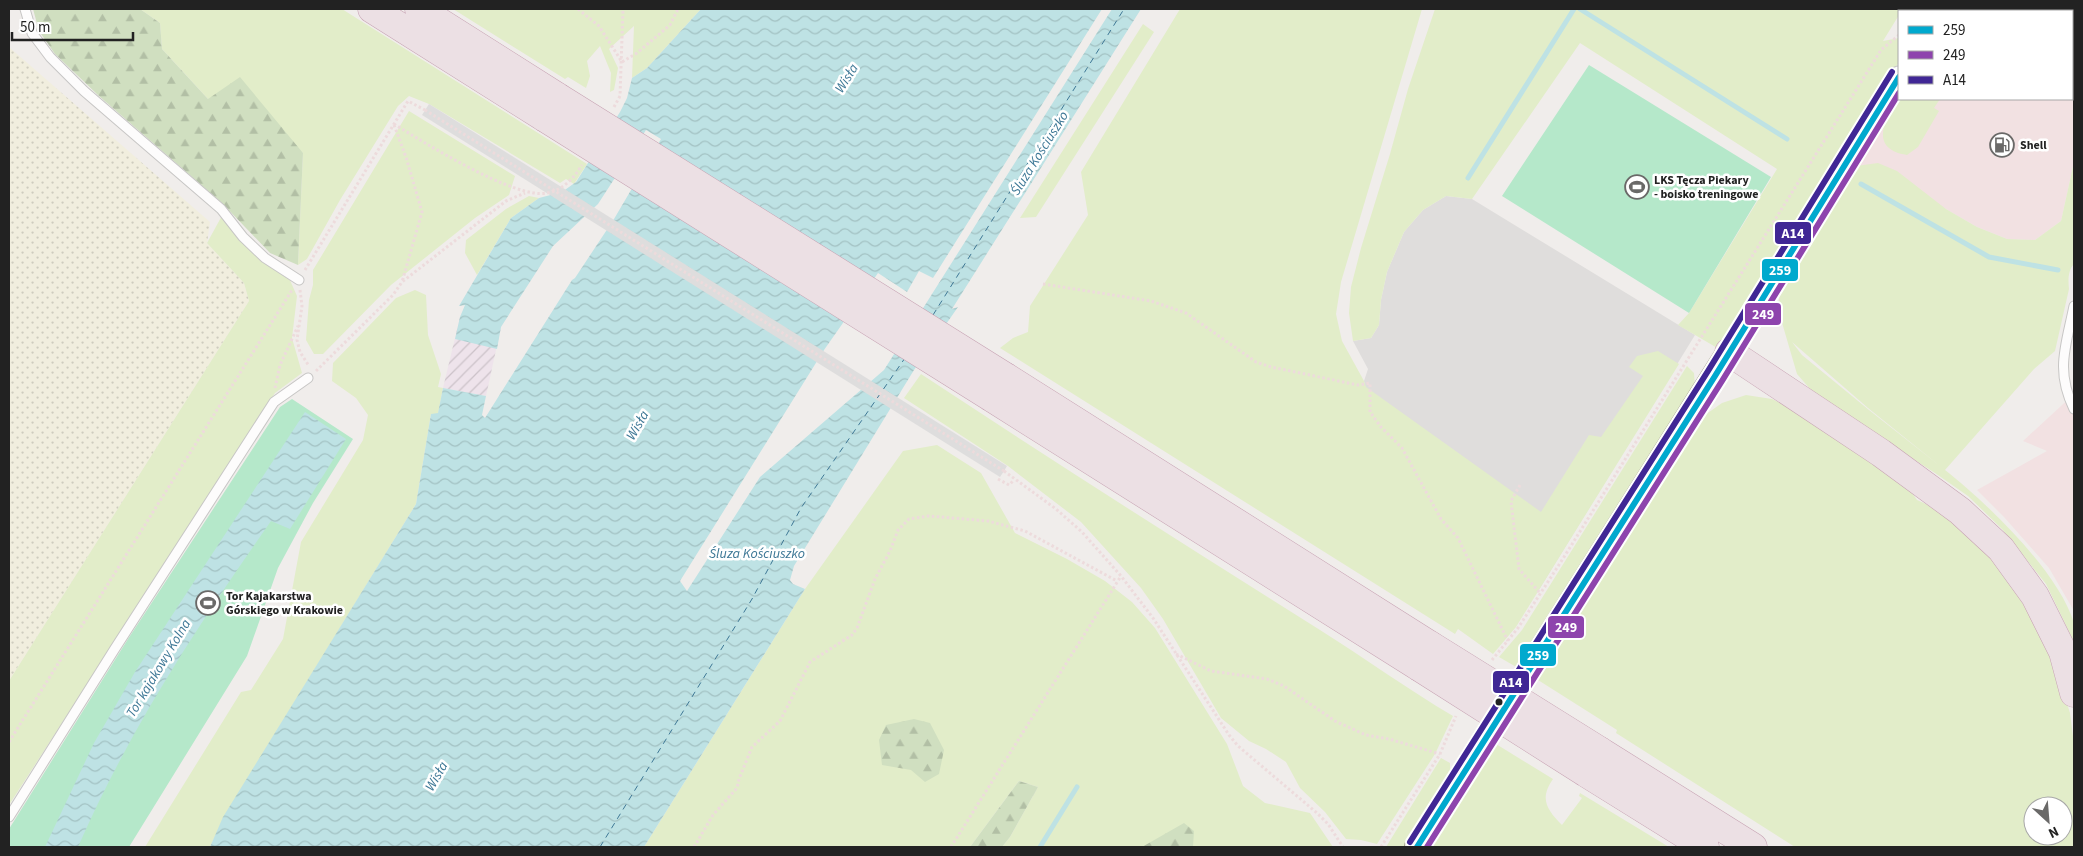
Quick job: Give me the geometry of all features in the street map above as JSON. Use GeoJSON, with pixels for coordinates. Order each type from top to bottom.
{"type":"FeatureCollection","features":[{"type":"Feature","properties":{"kind":"highway"},"geometry":{"type":"LineString","coordinates":[[372,9],[552,107],[1593,762],[1753,847]]}},
{"type":"Feature","properties":{"kind":"highway"},"geometry":{"type":"LineString","coordinates":[[419,9],[552,107]]}},
{"type":"Feature","properties":{"kind":"highway"},"geometry":{"type":"LineString","coordinates":[[1729,352],[1881,453],[1960,511],[2001,549],[2035,596],[2063,652],[2074,693]]}},
{"type":"Feature","properties":{"kind":"highway"},"geometry":{"type":"LineString","coordinates":[[1593,762],[1705,847]]}},
{"type":"Feature","properties":{"kind":"main road"},"geometry":{"type":"LineString","coordinates":[[1417,847],[1729,352]]}},
{"type":"Feature","properties":{"kind":"street"},"geometry":{"type":"LineString","coordinates":[[1729,352],[1898,79]]}},
{"type":"Feature","properties":{"kind":"lane"},"geometry":{"type":"LineString","coordinates":[[24,9],[32,33],[63,71],[221,209],[243,237],[265,258],[299,280]]}},
{"type":"Feature","properties":{"kind":"lane"},"geometry":{"type":"LineString","coordinates":[[2074,306],[2062,364],[2067,395],[2074,409]]}},
{"type":"Feature","properties":{"kind":"lane"},"geometry":{"type":"LineString","coordinates":[[9,817],[274,402],[308,378]]}},
{"type":"Feature","properties":{"kind":"path"},"geometry":{"type":"LineString","coordinates":[[578,9],[599,26],[622,62]]}},
{"type":"Feature","properties":{"kind":"path"},"geometry":{"type":"LineString","coordinates":[[620,96],[623,9]]}},
{"type":"Feature","properties":{"kind":"path"},"geometry":{"type":"LineString","coordinates":[[622,62],[670,25],[678,9]]}},
{"type":"Feature","properties":{"kind":"path"},"geometry":{"type":"LineString","coordinates":[[1490,662],[1508,641],[1540,593],[1881,50],[1898,36]]}},
{"type":"Feature","properties":{"kind":"path"},"geometry":{"type":"LineString","coordinates":[[9,742],[299,280],[408,101],[1004,471],[1056,509],[1082,532],[1121,576],[1153,618],[1221,725],[1238,746],[1328,824],[1343,847]]}},
{"type":"Feature","properties":{"kind":"path"},"geometry":{"type":"LineString","coordinates":[[394,124],[457,162],[526,192],[547,193],[572,181]]}},
{"type":"Feature","properties":{"kind":"path"},"geometry":{"type":"LineString","coordinates":[[394,124],[422,212],[402,282]]}},
{"type":"Feature","properties":{"kind":"path"},"geometry":{"type":"LineString","coordinates":[[299,280],[302,306],[297,340],[300,352],[314,374],[393,294],[402,282],[506,201],[526,192]]}},
{"type":"Feature","properties":{"kind":"path"},"geometry":{"type":"LineString","coordinates":[[1043,284],[1150,301],[1186,313],[1256,362],[1271,367],[1358,385],[1370,382],[1370,412],[1381,427],[1402,448],[1441,519],[1458,538],[1508,641]]}},
{"type":"Feature","properties":{"kind":"path"},"geometry":{"type":"LineString","coordinates":[[274,402],[280,365],[299,323]]}},
{"type":"Feature","properties":{"kind":"path"},"geometry":{"type":"LineString","coordinates":[[998,479],[1009,485],[1014,480]]}},
{"type":"Feature","properties":{"kind":"path"},"geometry":{"type":"LineString","coordinates":[[1520,485],[1511,501],[1519,569],[1540,593]]}},
{"type":"Feature","properties":{"kind":"path"},"geometry":{"type":"LineString","coordinates":[[694,847],[713,815],[737,788],[752,747],[780,721],[810,662],[852,634],[857,628],[875,579],[890,551],[898,530],[909,519],[929,516],[988,521],[1025,531],[1117,581]]}},
{"type":"Feature","properties":{"kind":"path"},"geometry":{"type":"LineString","coordinates":[[951,847],[1121,576]]}},
{"type":"Feature","properties":{"kind":"path"},"geometry":{"type":"LineString","coordinates":[[1176,653],[1211,671],[1267,679],[1284,686],[1335,721],[1366,735],[1389,739],[1440,754]]}},
{"type":"Feature","properties":{"kind":"path"},"geometry":{"type":"LineString","coordinates":[[1381,847],[1440,754],[1457,715]]}},
{"type":"Feature","properties":{"kind":"shaded area"},"geometry":{"type":"Polygon","coordinates":[[[9,47],[210,222],[207,243],[244,283],[249,301],[9,681],[9,47]]]}},
{"type":"Feature","properties":{"kind":"shaded area"},"geometry":{"type":"Polygon","coordinates":[[[2073,96],[2074,162],[2061,221],[2035,240],[2007,239],[1977,227],[1946,209],[1856,166],[1898,100],[2073,100],[2073,96]]]}},
{"type":"Feature","properties":{"kind":"shaded area"},"geometry":{"type":"Polygon","coordinates":[[[1446,196],[1472,199],[1695,335],[1537,593],[1370,410],[1364,381],[1368,369],[1353,341],[1371,338],[1379,325],[1381,300],[1387,272],[1404,232],[1423,210],[1446,196]]]}},
{"type":"Feature","properties":{"kind":"shaded area"},"geometry":{"type":"Polygon","coordinates":[[[460,317],[501,327],[486,396],[443,388],[460,317]]]}},
{"type":"Feature","properties":{"kind":"shaded area"},"geometry":{"type":"Polygon","coordinates":[[[2074,394],[2074,611],[2049,568],[2004,517],[1977,490],[2047,451],[2023,441],[2074,394]]]}},
{"type":"Feature","properties":{"kind":"green space"},"geometry":{"type":"Polygon","coordinates":[[[33,9],[140,9],[160,23],[162,49],[208,99],[240,77],[303,153],[298,265],[270,253],[222,203],[99,96],[55,54],[39,31],[33,9]]]}},
{"type":"Feature","properties":{"kind":"green space"},"geometry":{"type":"Polygon","coordinates":[[[140,9],[342,9],[587,164],[574,184],[566,179],[560,183],[429,104],[409,96],[398,106],[340,200],[307,259],[298,265],[303,153],[209,100],[162,49],[160,23],[140,9]]]}},
{"type":"Feature","properties":{"kind":"green space"},"geometry":{"type":"Polygon","coordinates":[[[453,9],[701,9],[647,68],[632,78],[634,26],[609,49],[618,68],[614,90],[610,92],[611,73],[600,46],[587,61],[590,76],[586,88],[568,77],[565,79],[453,9]]]}},
{"type":"Feature","properties":{"kind":"green space"},"geometry":{"type":"Polygon","coordinates":[[[1180,9],[1422,9],[1341,282],[1336,314],[1342,341],[1366,387],[1541,512],[1589,435],[1601,437],[1643,376],[1629,367],[1637,356],[1658,351],[1679,364],[1516,627],[1493,654],[1458,629],[1455,634],[1000,348],[1013,338],[1028,332],[1030,306],[1088,215],[1081,172],[1180,9]]]}},
{"type":"Feature","properties":{"kind":"green space"},"geometry":{"type":"Polygon","coordinates":[[[1435,9],[1903,9],[1898,10],[1898,17],[1883,41],[1898,38],[1898,64],[1719,349],[1678,325],[1689,313],[1777,169],[1580,43],[1472,199],[1446,196],[1423,210],[1404,232],[1387,272],[1381,300],[1379,325],[1371,338],[1353,341],[1349,313],[1351,287],[1408,89],[1435,9]]]}},
{"type":"Feature","properties":{"kind":"green space"},"geometry":{"type":"Polygon","coordinates":[[[2074,9],[2074,97],[2073,10],[1958,10],[2074,9]]]}},
{"type":"Feature","properties":{"kind":"green space"},"geometry":{"type":"Polygon","coordinates":[[[1143,24],[1154,32],[1036,217],[1020,218],[1143,24]]]}},
{"type":"Feature","properties":{"kind":"green space","name":"LKS Tęcza Piekary - boisko treningowe"},"geometry":{"type":"Polygon","coordinates":[[[1589,65],[1771,177],[1689,313],[1502,196],[1589,65]]]}},
{"type":"Feature","properties":{"kind":"green space"},"geometry":{"type":"Polygon","coordinates":[[[1898,97],[1898,100],[1939,100],[1934,108],[1939,111],[1918,147],[1907,155],[1895,152],[1887,146],[1883,139],[1885,122],[1898,97]]]}},
{"type":"Feature","properties":{"kind":"green space"},"geometry":{"type":"Polygon","coordinates":[[[409,111],[515,176],[509,195],[475,218],[391,285],[323,354],[314,354],[306,340],[313,270],[409,111]]]}},
{"type":"Feature","properties":{"kind":"green space"},"geometry":{"type":"Polygon","coordinates":[[[2074,162],[2074,264],[2070,272],[2069,289],[2055,351],[2034,369],[1945,470],[2000,519],[2037,560],[2066,603],[2074,623],[2074,642],[2046,584],[2002,529],[1968,496],[1818,398],[1797,374],[1778,309],[1780,290],[1856,166],[1878,163],[1897,171],[1946,209],[1977,227],[2007,239],[2035,240],[2061,221],[2074,162]],[[1792,342],[1802,355],[1940,466],[1868,408],[1792,342]]]}},
{"type":"Feature","properties":{"kind":"green space"},"geometry":{"type":"Polygon","coordinates":[[[529,196],[539,198],[511,218],[477,275],[465,253],[466,240],[506,209],[529,196]]]}},
{"type":"Feature","properties":{"kind":"green space"},"geometry":{"type":"Polygon","coordinates":[[[224,212],[289,278],[297,296],[292,338],[302,373],[275,393],[9,805],[9,681],[249,301],[244,283],[207,243],[224,212]]]}},
{"type":"Feature","properties":{"kind":"green space"},"geometry":{"type":"Polygon","coordinates":[[[415,290],[426,295],[428,335],[441,374],[438,387],[443,388],[438,414],[431,414],[416,504],[224,817],[210,847],[145,847],[241,692],[251,690],[283,639],[301,542],[363,440],[368,415],[356,398],[332,381],[333,363],[396,298],[415,290]]]}},
{"type":"Feature","properties":{"kind":"green space"},"geometry":{"type":"Polygon","coordinates":[[[1687,366],[1694,373],[1695,387],[1518,668],[1499,657],[1522,630],[1687,366]]]}},
{"type":"Feature","properties":{"kind":"green space"},"geometry":{"type":"Polygon","coordinates":[[[921,374],[1453,716],[1435,754],[1377,844],[1346,839],[1325,812],[1300,788],[1286,762],[1249,741],[1221,718],[1163,619],[1141,588],[1081,522],[1008,466],[904,398],[921,374]]]}},
{"type":"Feature","properties":{"kind":"green space"},"geometry":{"type":"Polygon","coordinates":[[[1746,395],[1772,399],[1810,417],[1903,480],[1917,500],[1953,516],[1989,550],[2027,603],[2055,666],[2070,713],[2074,744],[2074,847],[1795,847],[1616,733],[1617,730],[1538,680],[1702,417],[1722,403],[1746,395]]]}},
{"type":"Feature","properties":{"kind":"green space","name":"Tor Kajakarstwa Górskiego w Krakowie"},"geometry":{"type":"Polygon","coordinates":[[[292,399],[353,439],[313,503],[278,568],[247,656],[129,847],[9,847],[9,829],[128,639],[280,407],[292,399]]]}},
{"type":"Feature","properties":{"kind":"green space"},"geometry":{"type":"Polygon","coordinates":[[[937,445],[981,473],[1015,533],[1067,559],[1105,581],[1132,602],[1155,628],[1227,744],[1243,786],[1265,803],[1310,813],[1333,847],[1002,847],[1010,837],[1038,787],[1019,781],[970,847],[644,847],[805,589],[903,451],[937,445]]]}},
{"type":"Feature","properties":{"kind":"green space"},"geometry":{"type":"Polygon","coordinates":[[[914,719],[930,723],[944,750],[939,774],[925,782],[911,770],[882,765],[879,740],[886,725],[914,719]]]}},
{"type":"Feature","properties":{"kind":"green space"},"geometry":{"type":"Polygon","coordinates":[[[1496,744],[1553,779],[1546,793],[1547,804],[1552,814],[1562,825],[1582,798],[1579,796],[1580,793],[1669,847],[1431,847],[1496,744]]]}},
{"type":"Feature","properties":{"kind":"green space"},"geometry":{"type":"Polygon","coordinates":[[[1441,758],[1450,763],[1450,777],[1406,847],[1386,847],[1441,758]]]}},
{"type":"Feature","properties":{"kind":"green space"},"geometry":{"type":"Polygon","coordinates":[[[1019,781],[1038,787],[1010,837],[1002,847],[970,847],[1019,781]]]}},
{"type":"Feature","properties":{"kind":"green space"},"geometry":{"type":"Polygon","coordinates":[[[1184,823],[1194,831],[1193,847],[1142,847],[1184,823]]]}},
{"type":"Feature","properties":{"kind":"water"},"geometry":{"type":"Polygon","coordinates":[[[701,9],[1102,9],[933,278],[919,271],[907,292],[878,273],[824,350],[680,581],[687,591],[760,477],[884,370],[1112,9],[1141,9],[952,309],[958,307],[914,370],[794,566],[790,580],[793,584],[805,589],[644,847],[210,847],[223,817],[416,504],[431,414],[438,413],[443,388],[486,396],[482,415],[485,418],[572,280],[614,219],[661,139],[646,130],[598,204],[553,246],[501,327],[497,349],[455,339],[465,305],[459,306],[511,218],[539,198],[562,192],[576,182],[620,112],[627,98],[632,78],[647,68],[701,9]]]}},
{"type":"Feature","properties":{"kind":"water","name":"Tor kajakowy Kolna"},"geometry":{"type":"Polygon","coordinates":[[[305,412],[346,439],[290,529],[271,521],[191,639],[142,720],[98,803],[78,847],[45,847],[94,743],[135,672],[305,412]]]}},
{"type":"Feature","properties":{"kind":"pier"},"geometry":{"type":"Polygon","coordinates":[[[429,104],[1007,466],[1004,471],[1000,477],[422,115],[429,104]]]}},
{"type":"Feature","properties":{"kind":"waterway"},"geometry":{"type":"LineString","coordinates":[[1468,178],[1574,9]]}},
{"type":"Feature","properties":{"kind":"waterway"},"geometry":{"type":"LineString","coordinates":[[1580,9],[1787,139]]}},
{"type":"Feature","properties":{"kind":"waterway"},"geometry":{"type":"LineString","coordinates":[[1861,184],[1989,257],[2058,270]]}},
{"type":"Feature","properties":{"kind":"waterway"},"geometry":{"type":"LineString","coordinates":[[1040,847],[1077,787]]}},
{"type":"Feature","properties":{"kind":"ferry route"},"geometry":{"type":"LineString","coordinates":[[933,315],[1124,9]]}},
{"type":"Feature","properties":{"kind":"ferry route"},"geometry":{"type":"LineString","coordinates":[[600,847],[752,599],[801,508],[905,358]]}},
{"type":"Feature","properties":{"kind":"transit line","name":"A14"},"geometry":{"type":"LineString","coordinates":[[1410,842],[1708,371],[1892,72]]}},
{"type":"Feature","properties":{"kind":"transit line","name":"259"},"geometry":{"type":"LineString","coordinates":[[1417,847],[1715,376],[1898,79]]}},
{"type":"Feature","properties":{"kind":"transit line","name":"249"},"geometry":{"type":"LineString","coordinates":[[1427,847],[1722,381],[1898,95]]}},
{"type":"Feature","properties":{"kind":"place","name":"Shell"},"geometry":{"type":"Point","coordinates":[2002,145]}},
{"type":"Feature","properties":{"kind":"place","name":"LKS Tęcza Piekary - boisko treningowe"},"geometry":{"type":"Point","coordinates":[1637,187]}},
{"type":"Feature","properties":{"kind":"place","name":"Tor Kajakarstwa Górskiego w Krakowie"},"geometry":{"type":"Point","coordinates":[208,603]}},
{"type":"Feature","properties":{"kind":"water label","name":"Wisła"},"geometry":{"type":"Point","coordinates":[846,78]}},
{"type":"Feature","properties":{"kind":"water label","name":"Śluza Kościuszko"},"geometry":{"type":"Point","coordinates":[1039,153]}},
{"type":"Feature","properties":{"kind":"water label","name":"Wisła"},"geometry":{"type":"Point","coordinates":[637,425]}},
{"type":"Feature","properties":{"kind":"water label","name":"Śluza Kościuszko"},"geometry":{"type":"Point","coordinates":[757,553]}},
{"type":"Feature","properties":{"kind":"water label","name":"Wisła"},"geometry":{"type":"Point","coordinates":[436,776]}}]}
